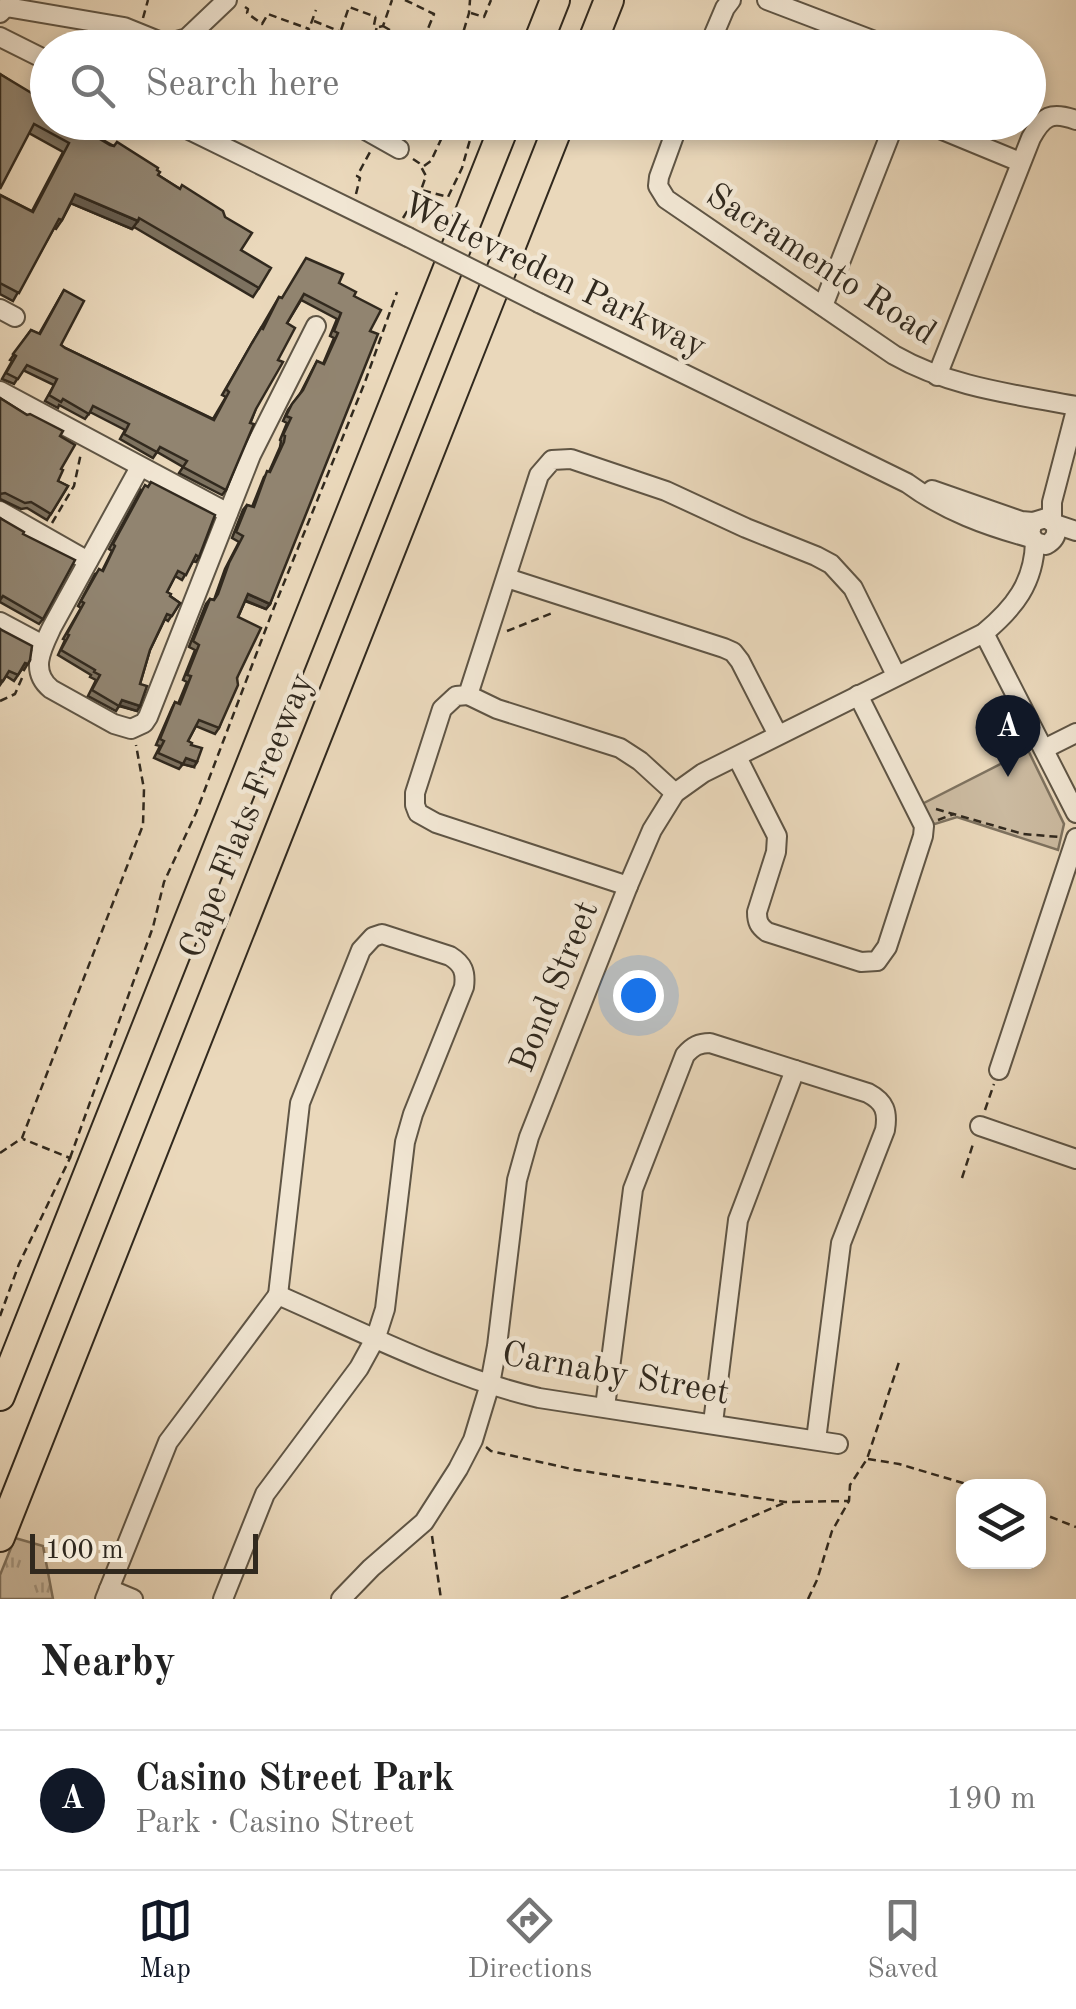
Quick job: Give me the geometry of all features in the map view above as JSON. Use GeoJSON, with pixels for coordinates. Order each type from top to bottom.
{"type":"FeatureCollection","features":[{"type":"Feature","properties":{"kind":"highway"},"geometry":{"type":"LineString","coordinates":[[543,30],[555,0]]}},
{"type":"Feature","properties":{"kind":"highway"},"geometry":{"type":"LineString","coordinates":[[597,30],[609,0]]}},
{"type":"Feature","properties":{"kind":"highway","name":"Cape Flats Freeway"},"geometry":{"type":"LineString","coordinates":[[0,1396],[499,140]]}},
{"type":"Feature","properties":{"kind":"highway","name":"Cape Flats Freeway"},"geometry":{"type":"LineString","coordinates":[[0,1536],[553,140]]}},
{"type":"Feature","properties":{"kind":"street"},"geometry":{"type":"LineString","coordinates":[[715,30],[731,0]]}},
{"type":"Feature","properties":{"kind":"street"},"geometry":{"type":"LineString","coordinates":[[767,0],[846,30]]}},
{"type":"Feature","properties":{"kind":"street"},"geometry":{"type":"LineString","coordinates":[[206,30],[232,1]]}},
{"type":"Feature","properties":{"kind":"street"},"geometry":{"type":"LineString","coordinates":[[0,13],[6,7],[131,30]]}},
{"type":"Feature","properties":{"kind":"street"},"geometry":{"type":"LineString","coordinates":[[0,37],[30,52]]}},
{"type":"Feature","properties":{"kind":"street"},"geometry":{"type":"LineString","coordinates":[[1046,118],[1056,114],[1076,120]]}},
{"type":"Feature","properties":{"kind":"street","name":"Weltevreden Parkway"},"geometry":{"type":"LineString","coordinates":[[210,140],[908,484],[965,517],[1043,531],[1076,531]]}},
{"type":"Feature","properties":{"kind":"street"},"geometry":{"type":"LineString","coordinates":[[383,140],[399,149]]}},
{"type":"Feature","properties":{"kind":"street","name":"Sacramento Road"},"geometry":{"type":"LineString","coordinates":[[671,140],[658,186],[666,199],[894,355],[937,376],[1076,408]]}},
{"type":"Feature","properties":{"kind":"street"},"geometry":{"type":"LineString","coordinates":[[823,306],[889,140]]}},
{"type":"Feature","properties":{"kind":"street"},"geometry":{"type":"LineString","coordinates":[[967,140],[1020,162]]}},
{"type":"Feature","properties":{"kind":"street"},"geometry":{"type":"LineString","coordinates":[[937,376],[1031,140]]}},
{"type":"Feature","properties":{"kind":"street"},"geometry":{"type":"LineString","coordinates":[[140,467],[44,645],[38,670],[51,689],[114,724],[134,728],[148,717],[262,431],[316,326]]}},
{"type":"Feature","properties":{"kind":"street"},"geometry":{"type":"LineString","coordinates":[[0,391],[228,513]]}},
{"type":"Feature","properties":{"kind":"street","name":"Bond Street"},"geometry":{"type":"LineString","coordinates":[[341,1599],[424,1522],[473,1440],[490,1384],[521,1160],[652,830],[675,793],[703,773],[984,633],[1016,603],[1043,531],[1076,408]]}},
{"type":"Feature","properties":{"kind":"street"},"geometry":{"type":"LineString","coordinates":[[468,695],[539,475],[552,460],[571,459],[666,491],[831,564],[853,588],[896,675]]}},
{"type":"Feature","properties":{"kind":"street"},"geometry":{"type":"LineString","coordinates":[[0,511],[88,562]]}},
{"type":"Feature","properties":{"kind":"street","name":"Weltevreden Parkway"},"geometry":{"type":"LineString","coordinates":[[1043,531],[1076,544]]}},
{"type":"Feature","properties":{"kind":"street"},"geometry":{"type":"LineString","coordinates":[[506,578],[732,652],[778,735]]}},
{"type":"Feature","properties":{"kind":"street"},"geometry":{"type":"LineString","coordinates":[[0,622],[44,645]]}},
{"type":"Feature","properties":{"kind":"street"},"geometry":{"type":"LineString","coordinates":[[984,633],[1076,813]]}},
{"type":"Feature","properties":{"kind":"street"},"geometry":{"type":"LineString","coordinates":[[628,886],[436,823],[418,813],[415,793],[442,709],[456,696],[468,695],[620,748],[640,760],[675,793]]}},
{"type":"Feature","properties":{"kind":"street"},"geometry":{"type":"LineString","coordinates":[[737,757],[776,836],[776,852],[756,912],[760,928],[861,962],[877,961],[887,946],[924,826],[858,695]]}},
{"type":"Feature","properties":{"kind":"street"},"geometry":{"type":"LineString","coordinates":[[1044,749],[1076,733]]}},
{"type":"Feature","properties":{"kind":"street"},"geometry":{"type":"LineString","coordinates":[[999,1070],[1076,839]]}},
{"type":"Feature","properties":{"kind":"street"},"geometry":{"type":"LineString","coordinates":[[134,1599],[107,1594],[168,1442],[278,1295],[300,1103],[361,950],[373,936],[382,934],[458,961],[466,977],[464,987],[409,1124],[384,1309],[376,1338],[359,1368],[265,1494],[223,1599]]}},
{"type":"Feature","properties":{"kind":"street"},"geometry":{"type":"LineString","coordinates":[[605,1408],[633,1188],[684,1055],[700,1043],[710,1043],[868,1093],[878,1099],[887,1117],[839,1256],[816,1440]]}},
{"type":"Feature","properties":{"kind":"street"},"geometry":{"type":"LineString","coordinates":[[713,1424],[738,1220],[795,1070]]}},
{"type":"Feature","properties":{"kind":"street"},"geometry":{"type":"LineString","coordinates":[[980,1126],[1076,1159]]}},
{"type":"Feature","properties":{"kind":"street","name":"Carnaby Street"},"geometry":{"type":"LineString","coordinates":[[278,1295],[490,1384],[538,1398],[838,1444]]}},
{"type":"Feature","properties":{"kind":"path"},"geometry":{"type":"LineString","coordinates":[[347,0],[346,6],[376,16],[374,25],[388,30]]}},
{"type":"Feature","properties":{"kind":"path"},"geometry":{"type":"LineString","coordinates":[[379,30],[392,0]]}},
{"type":"Feature","properties":{"kind":"path"},"geometry":{"type":"LineString","coordinates":[[405,0],[434,14],[427,30]]}},
{"type":"Feature","properties":{"kind":"path"},"geometry":{"type":"LineString","coordinates":[[464,30],[470,0]]}},
{"type":"Feature","properties":{"kind":"path"},"geometry":{"type":"LineString","coordinates":[[469,13],[484,17],[491,0]]}},
{"type":"Feature","properties":{"kind":"path"},"geometry":{"type":"LineString","coordinates":[[232,1],[248,9],[247,13],[262,24],[268,14],[309,29],[316,10]]}},
{"type":"Feature","properties":{"kind":"path"},"geometry":{"type":"LineString","coordinates":[[341,30],[349,7]]}},
{"type":"Feature","properties":{"kind":"path"},"geometry":{"type":"LineString","coordinates":[[313,20],[336,30]]}},
{"type":"Feature","properties":{"kind":"path"},"geometry":{"type":"LineString","coordinates":[[348,208],[356,194],[360,178],[357,176],[376,140]]}},
{"type":"Feature","properties":{"kind":"path"},"geometry":{"type":"LineString","coordinates":[[403,140],[399,149],[426,176],[403,218]]}},
{"type":"Feature","properties":{"kind":"path"},"geometry":{"type":"LineString","coordinates":[[422,168],[431,161],[442,140]]}},
{"type":"Feature","properties":{"kind":"path"},"geometry":{"type":"LineString","coordinates":[[421,190],[448,198],[470,140]]}},
{"type":"Feature","properties":{"kind":"path"},"geometry":{"type":"LineString","coordinates":[[0,1316],[19,1264],[70,1158],[153,927],[164,882],[196,814],[366,382],[397,292]]}},
{"type":"Feature","properties":{"kind":"path"},"geometry":{"type":"LineString","coordinates":[[44,536],[74,486],[84,437]]}},
{"type":"Feature","properties":{"kind":"path"},"geometry":{"type":"LineString","coordinates":[[486,639],[582,602]]}},
{"type":"Feature","properties":{"kind":"path"},"geometry":{"type":"LineString","coordinates":[[0,1153],[22,1138],[143,826],[144,789],[134,728]]}},
{"type":"Feature","properties":{"kind":"path"},"geometry":{"type":"LineString","coordinates":[[918,812],[928,808],[948,811],[1023,834],[1076,839]]}},
{"type":"Feature","properties":{"kind":"path"},"geometry":{"type":"LineString","coordinates":[[22,1138],[70,1158]]}},
{"type":"Feature","properties":{"kind":"path"},"geometry":{"type":"LineString","coordinates":[[808,1599],[832,1531],[849,1501],[850,1485],[867,1459],[899,1362]]}},
{"type":"Feature","properties":{"kind":"path"},"geometry":{"type":"LineString","coordinates":[[473,1440],[491,1450],[576,1470],[785,1502],[849,1501]]}},
{"type":"Feature","properties":{"kind":"path"},"geometry":{"type":"LineString","coordinates":[[867,1459],[956,1481]]}},
{"type":"Feature","properties":{"kind":"path"},"geometry":{"type":"LineString","coordinates":[[561,1599],[785,1502]]}},
{"type":"Feature","properties":{"kind":"path"},"geometry":{"type":"LineString","coordinates":[[1046,1515],[1076,1527]]}},
{"type":"Feature","properties":{"kind":"path"},"geometry":{"type":"LineString","coordinates":[[424,1522],[431,1531],[442,1599]]}},
{"type":"Feature","properties":{"kind":"green space"},"geometry":{"type":"Polygon","coordinates":[[[1028,750],[1064,824],[1058,850],[957,817],[930,822],[922,804],[1028,750]]]}},
{"type":"Feature","properties":{"kind":"green space"},"geometry":{"type":"Polygon","coordinates":[[[15,1538],[43,1546],[53,1599],[0,1599],[0,1575],[15,1538]]]}},
{"type":"Feature","properties":{"kind":"building"},"geometry":{"type":"Polygon","coordinates":[[[0,74],[30,92],[30,132],[0,189],[0,74]]]}},
{"type":"Feature","properties":{"kind":"building"},"geometry":{"type":"Polygon","coordinates":[[[63,140],[102,140],[114,146],[117,142],[158,168],[158,175],[180,189],[182,185],[252,233],[241,250],[271,268],[259,288],[139,218],[138,221],[75,194],[19,293],[0,283],[0,195],[33,212],[69,143],[63,140]]]}},
{"type":"Feature","properties":{"kind":"building"},"geometry":{"type":"Polygon","coordinates":[[[306,258],[343,274],[339,283],[381,310],[370,331],[378,334],[270,604],[248,594],[238,617],[261,628],[219,728],[199,720],[188,741],[202,748],[197,762],[186,758],[183,764],[158,753],[175,702],[180,704],[191,676],[187,675],[199,645],[193,641],[243,536],[236,532],[247,505],[254,507],[267,471],[270,472],[284,442],[291,418],[286,416],[317,361],[324,364],[338,333],[334,331],[341,313],[304,294],[287,323],[295,328],[278,360],[283,362],[256,409],[250,423],[254,424],[226,490],[183,467],[187,461],[160,447],[157,452],[124,434],[129,424],[93,406],[89,414],[49,395],[57,379],[27,365],[18,379],[6,373],[16,356],[13,354],[31,330],[40,334],[64,290],[84,301],[61,345],[214,420],[252,343],[306,258]]]}},
{"type":"Feature","properties":{"kind":"building"},"geometry":{"type":"Polygon","coordinates":[[[0,398],[63,431],[60,436],[75,445],[58,481],[68,486],[51,514],[31,502],[0,494],[0,398]]]}},
{"type":"Feature","properties":{"kind":"building"},"geometry":{"type":"Polygon","coordinates":[[[151,482],[215,515],[199,557],[196,555],[186,575],[178,571],[167,592],[180,603],[172,616],[167,614],[150,650],[140,684],[147,686],[140,706],[122,700],[119,706],[92,690],[100,675],[95,670],[61,650],[84,603],[81,601],[99,569],[103,571],[113,544],[145,485],[148,487],[151,482]]]}},
{"type":"Feature","properties":{"kind":"building"},"geometry":{"type":"Polygon","coordinates":[[[0,518],[75,560],[43,619],[3,596],[0,600],[0,518]]]}},
{"type":"Feature","properties":{"kind":"building"},"geometry":{"type":"Polygon","coordinates":[[[0,629],[32,646],[28,664],[18,675],[9,671],[3,681],[0,680],[0,629]]]}},
{"type":"Feature","properties":{"kind":"place","name":"Casino Street Park"},"geometry":{"type":"Point","coordinates":[1008,777]}}]}
